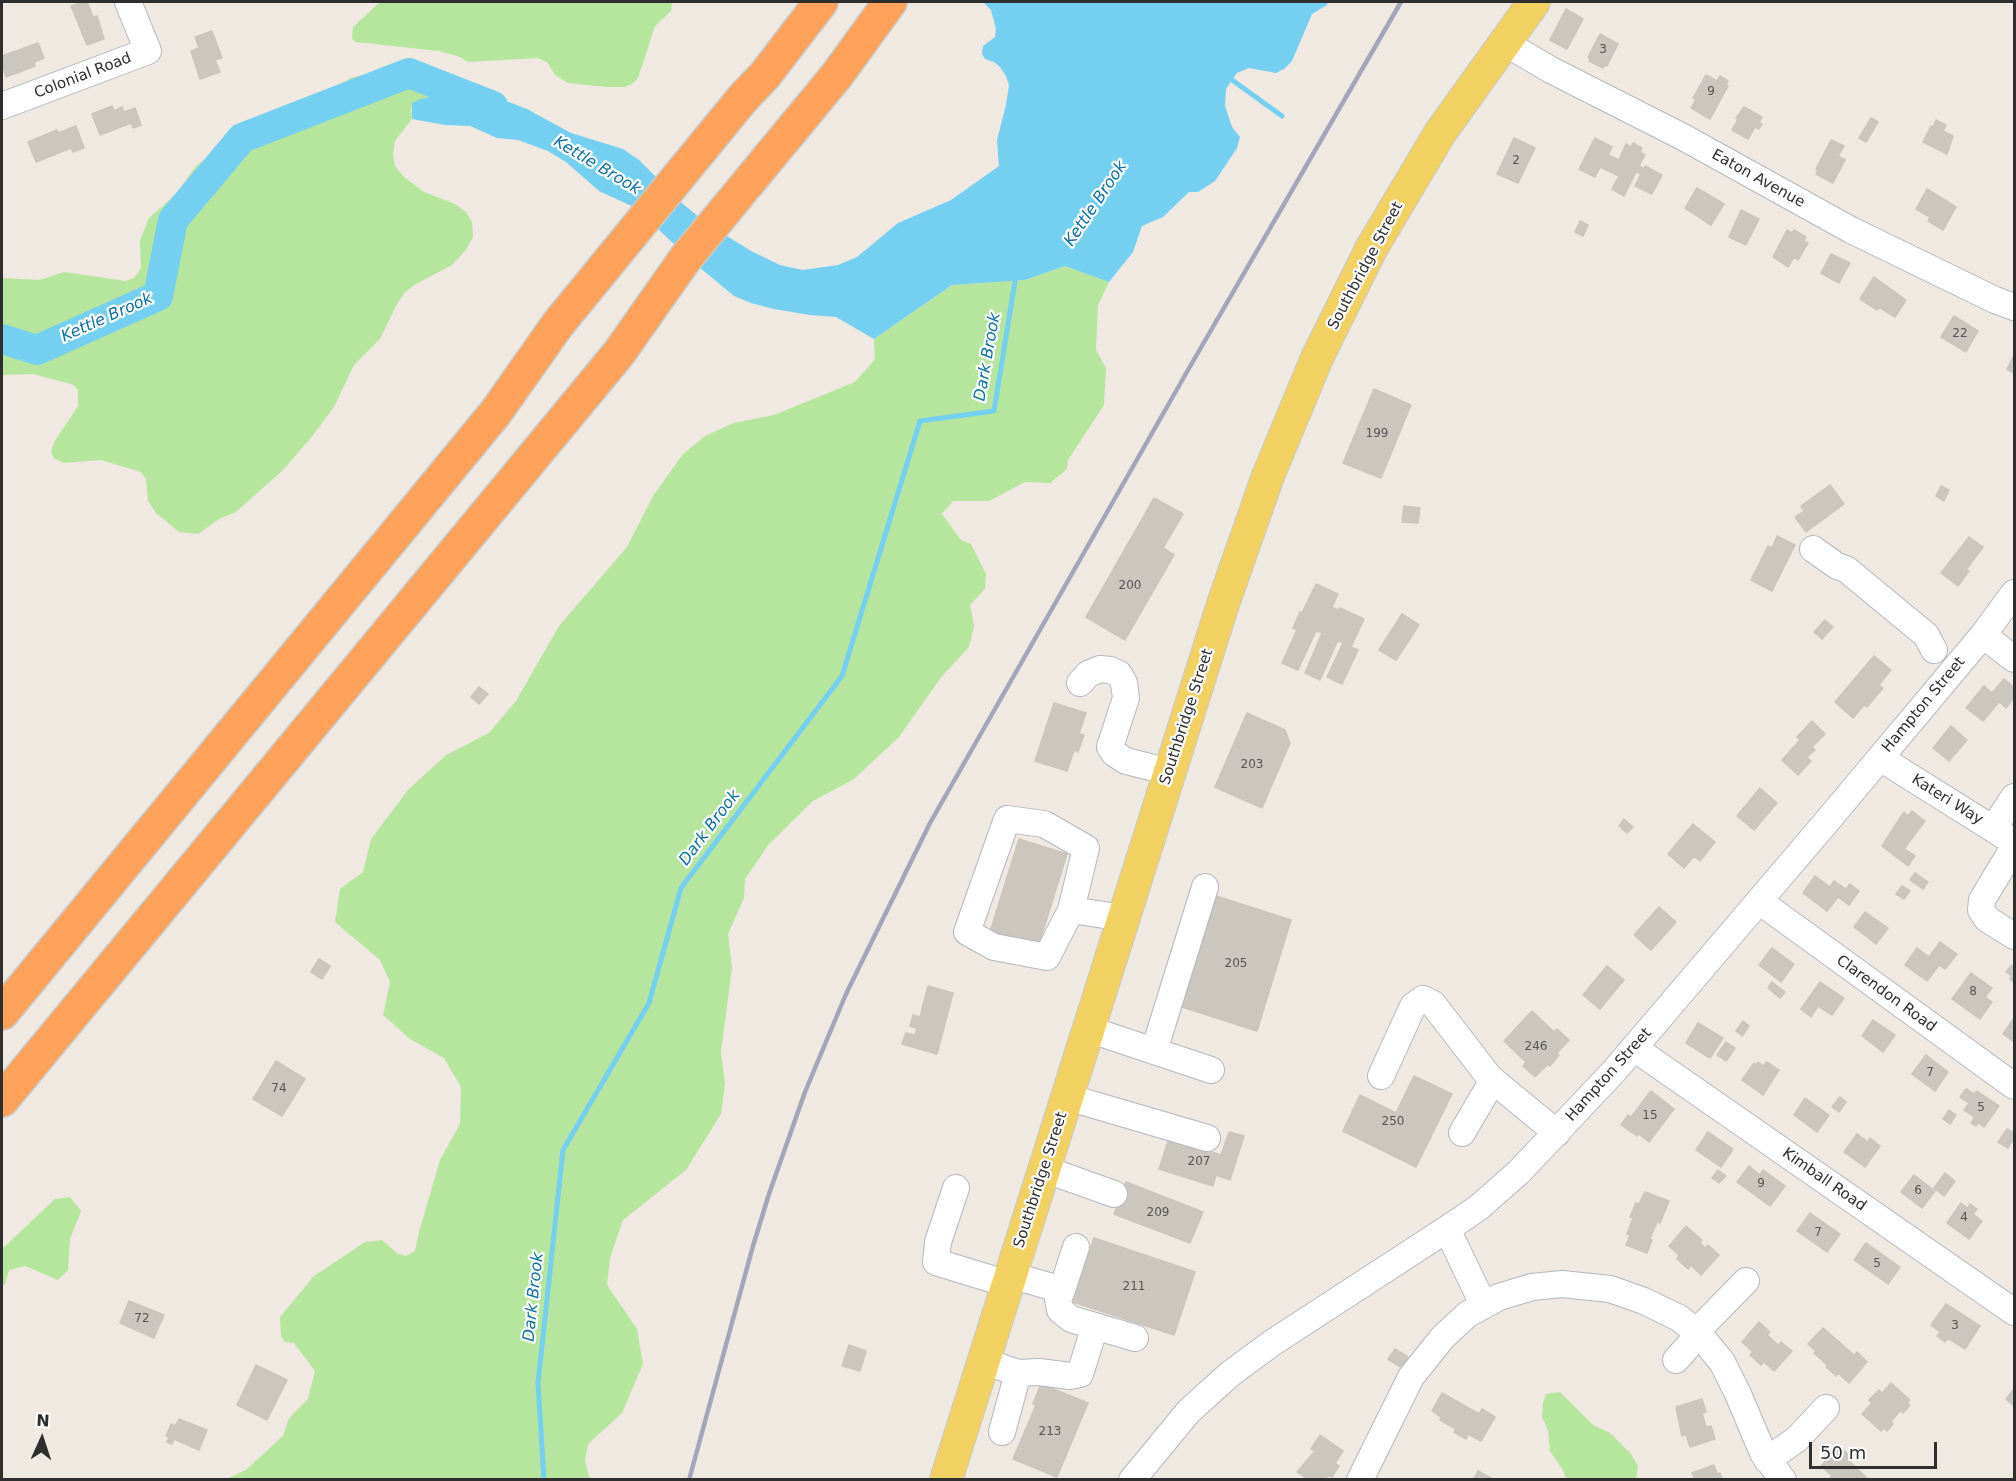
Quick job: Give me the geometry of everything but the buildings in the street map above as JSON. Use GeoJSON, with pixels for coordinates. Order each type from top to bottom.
{"type":"FeatureCollection","features":[{"type":"Feature","properties":{"kind":"highway"},"geometry":{"type":"LineString","coordinates":[[2,1012],[496,412],[558,324],[743,98],[765,75],[821,2]]}},
{"type":"Feature","properties":{"kind":"highway"},"geometry":{"type":"LineString","coordinates":[[2,1100],[619,352],[713,224],[837,75],[890,2]]}},
{"type":"Feature","properties":{"kind":"main road","name":"Southbridge Street"},"geometry":{"type":"LineString","coordinates":[[946,1479],[1246,535],[1268,476],[1317,358],[1371,249],[1440,133],[1534,2]]}},
{"type":"Feature","properties":{"kind":"street","name":"Colonial Road"},"geometry":{"type":"LineString","coordinates":[[2,106],[148,51],[128,2]]}},
{"type":"Feature","properties":{"kind":"street","name":"Eaton Avenue"},"geometry":{"type":"LineString","coordinates":[[1505,43],[1851,230],[2014,307]]}},
{"type":"Feature","properties":{"kind":"street"},"geometry":{"type":"LineString","coordinates":[[1813,549],[1837,566],[1841,578],[1917,645],[1934,650],[1954,669]]}},
{"type":"Feature","properties":{"kind":"street","name":"Hampton Street"},"geometry":{"type":"LineString","coordinates":[[1132,1479],[1189,1411],[1230,1374],[1289,1332],[1447,1229],[1497,1192],[1557,1132],[1634,1048],[1759,901],[1983,635],[2014,593]]}},
{"type":"Feature","properties":{"kind":"street"},"geometry":{"type":"LineString","coordinates":[[1983,635],[2014,659]]}},
{"type":"Feature","properties":{"kind":"street"},"geometry":{"type":"LineString","coordinates":[[1080,682],[1088,674],[1100,669],[1119,674],[1124,683],[1126,698],[1110,747],[1114,753],[1126,761],[1170,772]]}},
{"type":"Feature","properties":{"kind":"street","name":"Kateri Way"},"geometry":{"type":"LineString","coordinates":[[1880,758],[2014,843]]}},
{"type":"Feature","properties":{"kind":"street"},"geometry":{"type":"LineString","coordinates":[[1993,829],[2014,797]]}},
{"type":"Feature","properties":{"kind":"street"},"geometry":{"type":"LineString","coordinates":[[1006,819],[1044,824],[1086,848],[1071,910],[1047,957],[994,947],[967,932],[1006,819]]}},
{"type":"Feature","properties":{"kind":"street"},"geometry":{"type":"LineString","coordinates":[[2014,848],[1982,900],[1982,910],[1987,919],[2014,936]]}},
{"type":"Feature","properties":{"kind":"street"},"geometry":{"type":"LineString","coordinates":[[1154,1051],[1205,887]]}},
{"type":"Feature","properties":{"kind":"street","name":"Clarendon Road"},"geometry":{"type":"LineString","coordinates":[[1759,901],[2014,1086]]}},
{"type":"Feature","properties":{"kind":"street"},"geometry":{"type":"LineString","coordinates":[[1071,910],[1124,918]]}},
{"type":"Feature","properties":{"kind":"street"},"geometry":{"type":"LineString","coordinates":[[1381,1076],[1413,1006],[1423,999],[1433,1004],[1492,1080],[1557,1132]]}},
{"type":"Feature","properties":{"kind":"street"},"geometry":{"type":"LineString","coordinates":[[1088,1029],[1211,1070]]}},
{"type":"Feature","properties":{"kind":"street","name":"Kimball Road"},"geometry":{"type":"LineString","coordinates":[[1634,1048],[2014,1312]]}},
{"type":"Feature","properties":{"kind":"street"},"geometry":{"type":"LineString","coordinates":[[1462,1133],[1492,1080]]}},
{"type":"Feature","properties":{"kind":"street"},"geometry":{"type":"LineString","coordinates":[[1067,1097],[1208,1138]]}},
{"type":"Feature","properties":{"kind":"street"},"geometry":{"type":"LineString","coordinates":[[1044,1169],[1114,1194]]}},
{"type":"Feature","properties":{"kind":"street"},"geometry":{"type":"LineString","coordinates":[[956,1188],[938,1242],[936,1262],[1062,1290]]}},
{"type":"Feature","properties":{"kind":"street"},"geometry":{"type":"LineString","coordinates":[[1447,1229],[1483,1304]]}},
{"type":"Feature","properties":{"kind":"street"},"geometry":{"type":"LineString","coordinates":[[1076,1247],[1058,1299],[1060,1310],[1071,1319],[1135,1338]]}},
{"type":"Feature","properties":{"kind":"street"},"geometry":{"type":"LineString","coordinates":[[1676,1360],[1697,1333],[1746,1281]]}},
{"type":"Feature","properties":{"kind":"street"},"geometry":{"type":"LineString","coordinates":[[1360,1479],[1411,1377],[1443,1337],[1468,1314],[1483,1304],[1532,1287],[1562,1284],[1593,1286],[1644,1301],[1679,1318],[1697,1333],[1722,1362],[1775,1470],[1797,1439],[1826,1408]]}},
{"type":"Feature","properties":{"kind":"street"},"geometry":{"type":"LineString","coordinates":[[983,1361],[1018,1373],[1039,1372],[1070,1377],[1080,1374],[1095,1326]]}},
{"type":"Feature","properties":{"kind":"street"},"geometry":{"type":"LineString","coordinates":[[1002,1432],[1018,1373]]}},
{"type":"Feature","properties":{"kind":"green space"},"geometry":{"type":"Polygon","coordinates":[[[380,2],[672,2],[671,11],[655,26],[638,78],[632,84],[624,87],[607,87],[568,83],[555,75],[548,63],[538,58],[468,62],[460,57],[439,51],[356,42],[352,39],[353,27],[380,2]]]}},
{"type":"Feature","properties":{"kind":"green space"},"geometry":{"type":"Polygon","coordinates":[[[416,65],[429,70],[435,76],[442,95],[421,99],[411,107],[412,119],[395,141],[393,155],[395,166],[404,177],[424,192],[455,204],[466,212],[472,222],[473,237],[465,251],[452,265],[405,292],[380,339],[354,365],[334,407],[282,471],[236,512],[219,519],[198,534],[179,532],[156,513],[148,501],[146,479],[141,472],[101,460],[64,463],[54,458],[51,452],[54,442],[78,406],[78,390],[74,385],[33,374],[2,375],[2,278],[40,280],[64,272],[126,281],[134,278],[141,268],[140,240],[149,218],[176,194],[195,167],[229,139],[260,118],[318,96],[351,78],[399,66],[416,65]]]}},
{"type":"Feature","properties":{"kind":"green space"},"geometry":{"type":"Polygon","coordinates":[[[1065,266],[1109,282],[1098,305],[1096,350],[1106,368],[1104,405],[1068,460],[1067,469],[1050,483],[1025,482],[989,501],[953,501],[942,514],[961,540],[971,544],[986,574],[985,589],[970,605],[974,626],[969,647],[942,676],[899,737],[854,779],[813,801],[769,844],[745,879],[744,898],[728,934],[732,968],[721,1052],[725,1083],[721,1114],[686,1170],[623,1220],[610,1258],[607,1285],[637,1329],[643,1364],[622,1413],[588,1444],[585,1461],[590,1479],[224,1480],[246,1470],[283,1436],[289,1418],[308,1399],[315,1371],[294,1343],[285,1342],[281,1336],[280,1317],[314,1276],[365,1242],[382,1240],[398,1254],[406,1256],[415,1251],[440,1160],[460,1124],[461,1087],[444,1058],[410,1039],[383,1015],[390,982],[380,960],[335,922],[340,889],[363,872],[371,839],[408,790],[446,755],[489,733],[516,701],[559,626],[627,547],[653,496],[683,454],[705,436],[734,423],[774,415],[855,382],[875,359],[874,339],[952,285],[1025,280],[1065,266]]]}},
{"type":"Feature","properties":{"kind":"green space"},"geometry":{"type":"Polygon","coordinates":[[[70,1197],[81,1211],[70,1239],[68,1270],[58,1280],[25,1266],[9,1270],[5,1284],[2,1286],[2,1249],[55,1199],[70,1197]]]}},
{"type":"Feature","properties":{"kind":"green space"},"geometry":{"type":"Polygon","coordinates":[[[1560,1392],[1593,1425],[1610,1433],[1631,1454],[1638,1466],[1636,1479],[1566,1479],[1563,1470],[1550,1451],[1548,1430],[1542,1417],[1546,1394],[1560,1392]]]}},
{"type":"Feature","properties":{"kind":"water"},"geometry":{"type":"Polygon","coordinates":[[[983,2],[1328,2],[1312,14],[1292,61],[1284,69],[1276,73],[1249,68],[1237,73],[1226,89],[1225,106],[1232,127],[1240,137],[1237,148],[1215,181],[1198,192],[1189,192],[1163,217],[1142,226],[1133,252],[1109,282],[1065,266],[1025,280],[952,285],[874,339],[836,317],[774,309],[734,296],[693,262],[636,208],[599,191],[566,162],[548,151],[518,140],[497,138],[470,126],[445,125],[412,119],[412,103],[421,99],[461,89],[496,97],[527,109],[571,133],[623,149],[639,160],[683,204],[706,223],[751,251],[780,265],[803,270],[838,265],[857,257],[898,223],[951,200],[999,166],[997,140],[1009,85],[1000,67],[985,59],[982,54],[983,46],[995,37],[996,29],[991,10],[983,2]]]}},
{"type":"Feature","properties":{"kind":"waterway","name":"Kettle Brook"},"geometry":{"type":"LineString","coordinates":[[2,339],[37,350],[158,296],[173,220],[242,138],[409,73],[493,106]]}},
{"type":"Feature","properties":{"kind":"waterway"},"geometry":{"type":"LineString","coordinates":[[1228,77],[1282,116]]}},
{"type":"Feature","properties":{"kind":"waterway","name":"Dark Brook"},"geometry":{"type":"LineString","coordinates":[[544,1480],[538,1383],[563,1150],[649,1003],[681,888],[842,676],[920,421],[994,411],[1016,275]]}},
{"type":"Feature","properties":{"kind":"railway"},"geometry":{"type":"LineString","coordinates":[[689,1480],[769,1194],[805,1092],[846,994],[930,823],[1401,2]]}}]}
